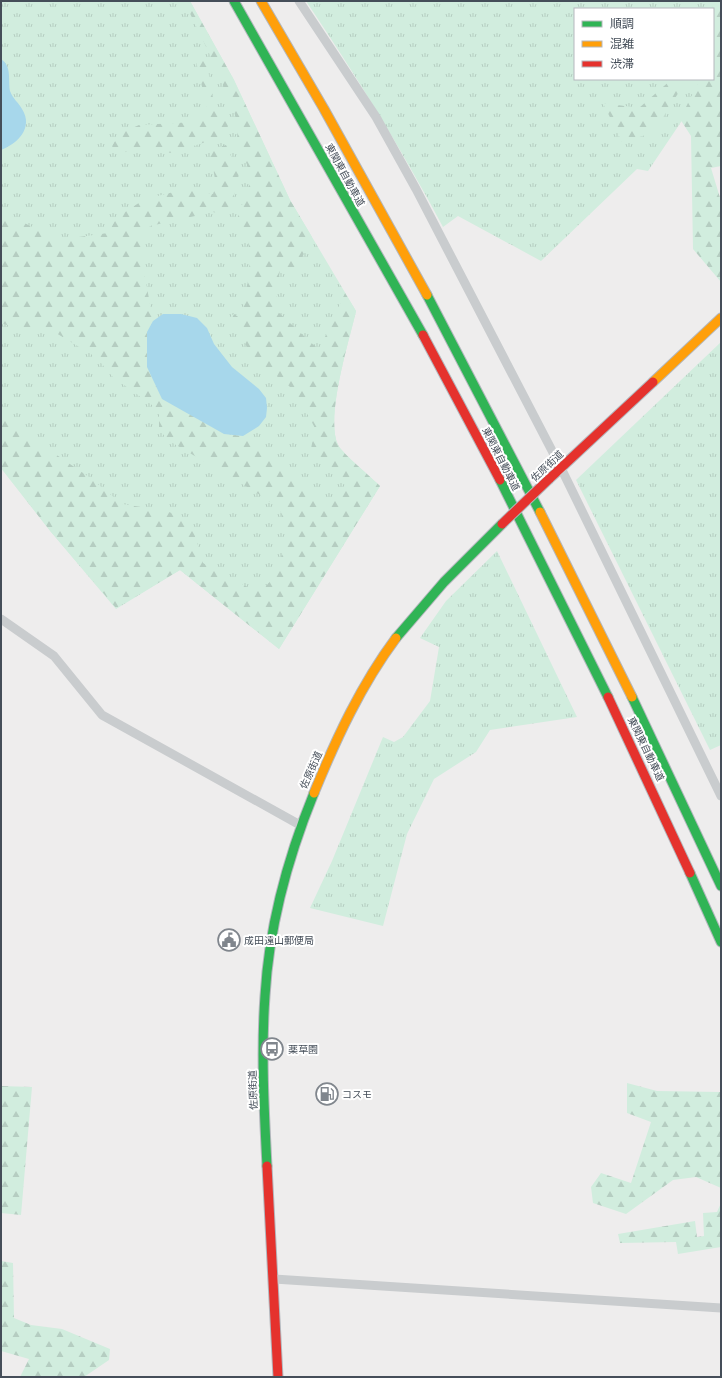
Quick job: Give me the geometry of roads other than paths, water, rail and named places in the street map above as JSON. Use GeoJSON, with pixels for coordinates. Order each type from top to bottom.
{"type":"FeatureCollection","features":[{"type":"Feature","properties":{"kind":"highway","name":"東関東自動車道"},"geometry":{"type":"LineString","coordinates":[[234,1],[426,341],[508,496],[661,806],[721,942]]}},
{"type":"Feature","properties":{"kind":"highway","name":"東関東自動車道"},"geometry":{"type":"LineString","coordinates":[[261,1],[320,101],[438,313],[523,474],[612,653],[721,886]]}},
{"type":"Feature","properties":{"kind":"highway","name":"佐原街道"},"geometry":{"type":"LineString","coordinates":[[278,1377],[263,1077],[265,993],[269,948],[278,906],[300,825],[356,700],[379,662],[397,637],[452,572],[721,318]]}},
{"type":"Feature","properties":{"kind":"street"},"geometry":{"type":"LineString","coordinates":[[299,1],[376,117],[409,176],[561,468],[721,796]]}},
{"type":"Feature","properties":{"kind":"street"},"geometry":{"type":"LineString","coordinates":[[1,619],[54,656],[102,715],[300,825]]}},
{"type":"Feature","properties":{"kind":"street"},"geometry":{"type":"LineString","coordinates":[[274,1279],[721,1308]]}},
{"type":"Feature","properties":{"kind":"water"},"geometry":{"type":"Polygon","coordinates":[[[1,59],[7,65],[10,91],[22,109],[26,123],[25,129],[18,139],[13,144],[1,150],[1,59]]]}},
{"type":"Feature","properties":{"kind":"water"},"geometry":{"type":"Polygon","coordinates":[[[163,314],[181,314],[197,318],[207,328],[214,344],[232,367],[259,389],[266,398],[266,417],[259,426],[243,436],[224,434],[162,399],[147,367],[147,332],[153,321],[163,314]]]}},
{"type":"Feature","properties":{"kind":"place","name":"成田遠山郵便局"},"geometry":{"type":"Point","coordinates":[229,940]}},
{"type":"Feature","properties":{"kind":"place","name":"薬草園"},"geometry":{"type":"Point","coordinates":[272,1049]}},
{"type":"Feature","properties":{"kind":"place","name":"コスモ"},"geometry":{"type":"Point","coordinates":[327,1094]}}]}
